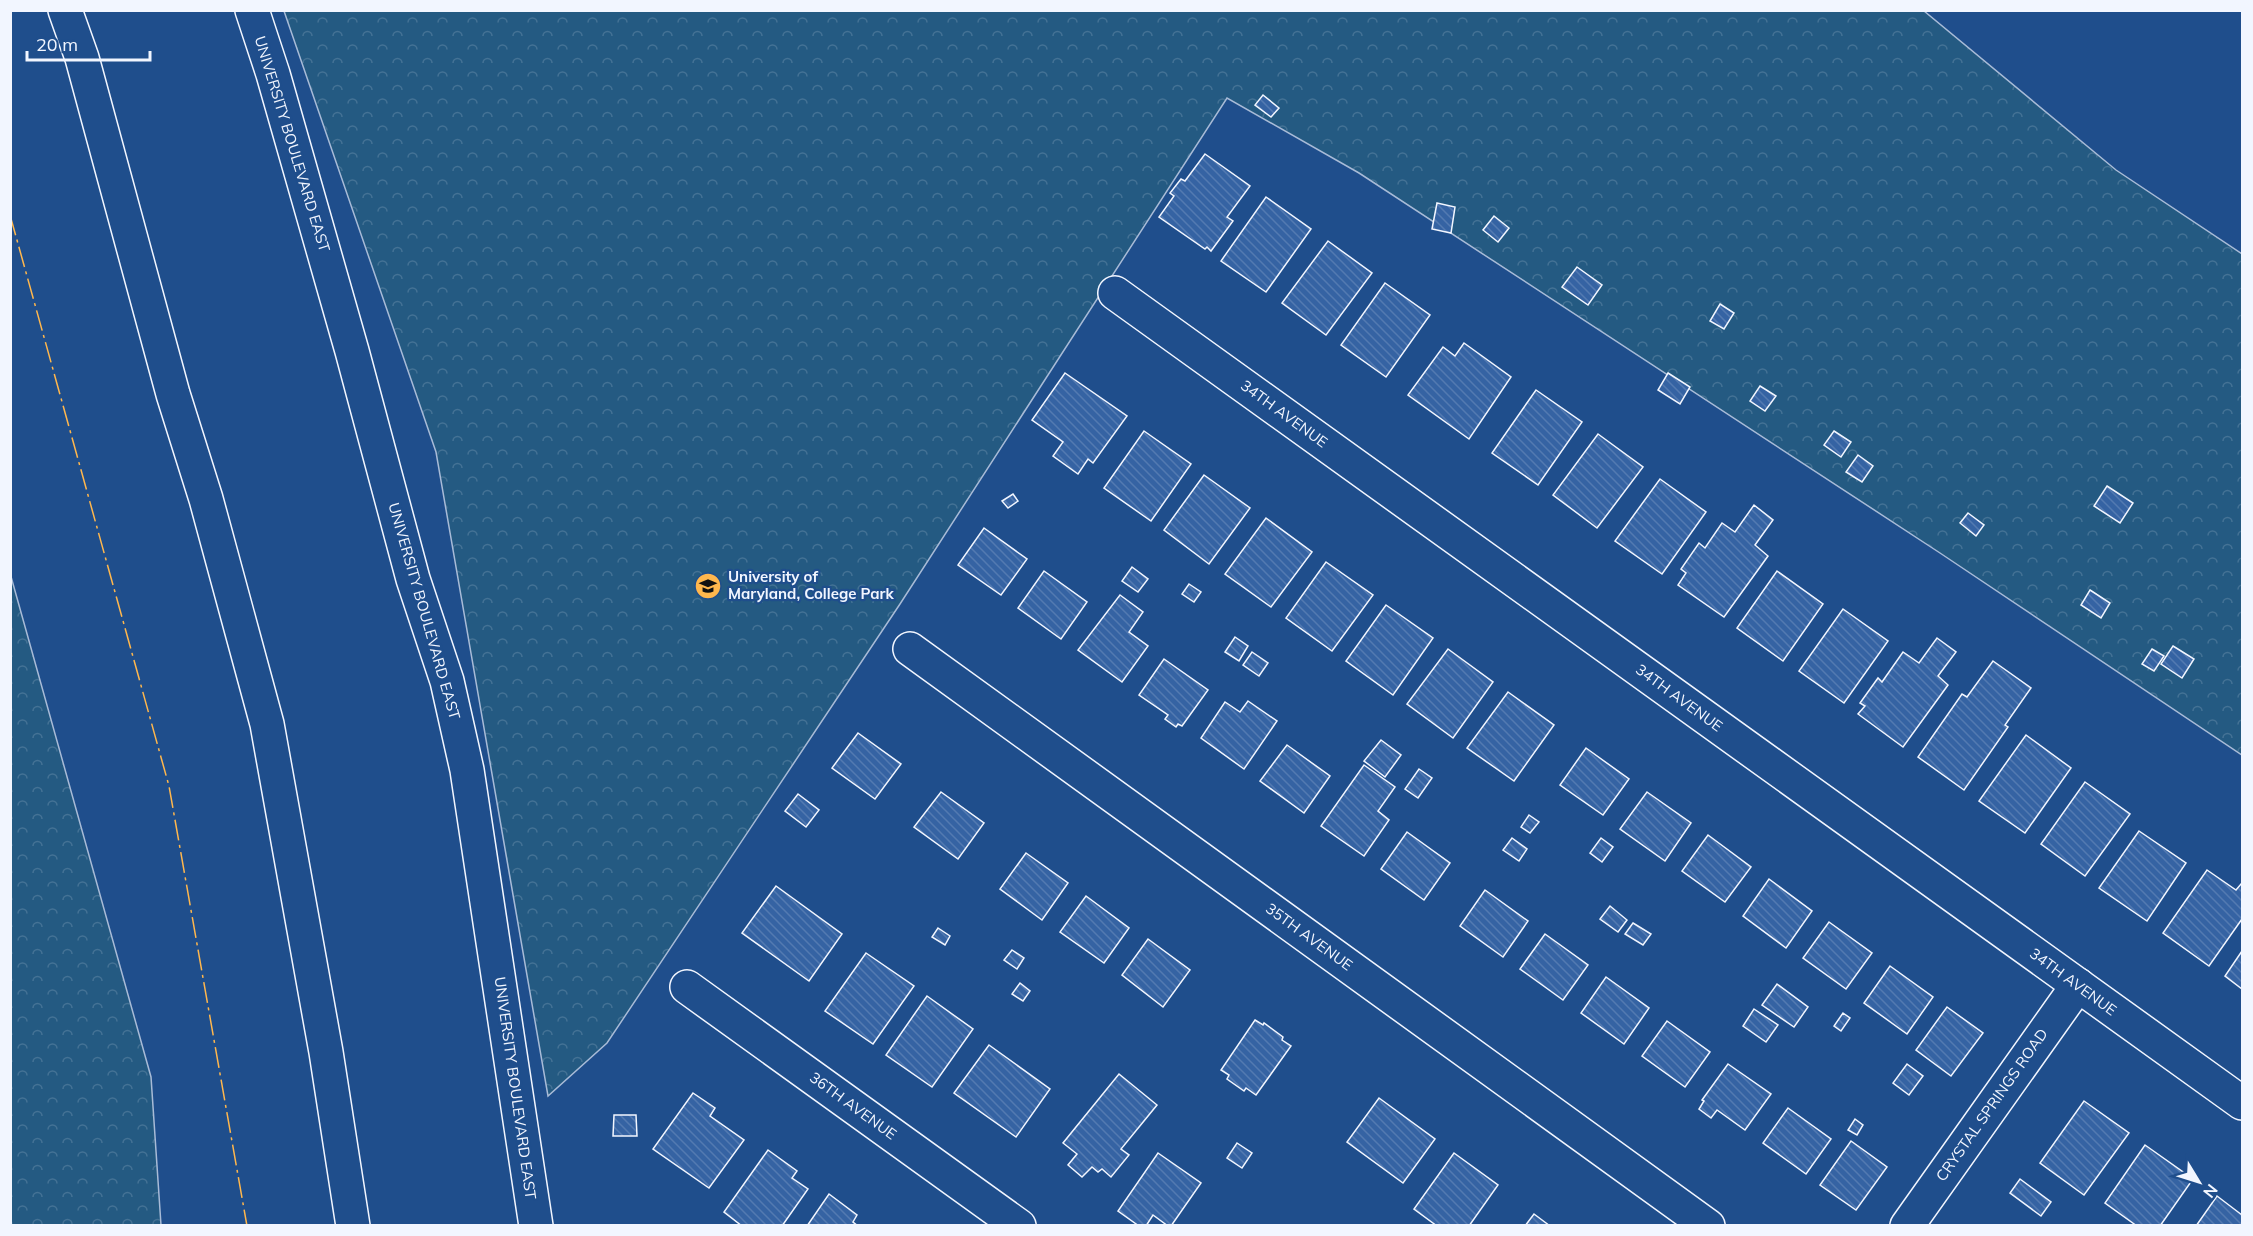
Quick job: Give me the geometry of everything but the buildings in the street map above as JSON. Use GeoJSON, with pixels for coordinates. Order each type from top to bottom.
{"type":"FeatureCollection","features":[{"type":"Feature","properties":{"kind":"street"},"geometry":{"type":"LineString","coordinates":[[65,10],[82,58],[173,394],[206,499],[267,724],[326,1052],[353,1226]]}},
{"type":"Feature","properties":{"kind":"street","name":"UNIVERSITY BOULEVARD EAST"},"geometry":{"type":"LineString","coordinates":[[252,10],[273,74],[339,305],[413,579],[447,681],[468,781],[536,1226]]}},
{"type":"Feature","properties":{"kind":"street","name":"34TH AVENUE"},"geometry":{"type":"LineString","coordinates":[[1115,293],[2242,1103]]}},
{"type":"Feature","properties":{"kind":"street","name":"35TH AVENUE"},"geometry":{"type":"LineString","coordinates":[[910,650],[1708,1226]]}},
{"type":"Feature","properties":{"kind":"street","name":"CRYSTAL SPRINGS ROAD"},"geometry":{"type":"LineString","coordinates":[[1907,1226],[2078,985]]}},
{"type":"Feature","properties":{"kind":"street","name":"36TH AVENUE"},"geometry":{"type":"LineString","coordinates":[[687,987],[1019,1226]]}},
{"type":"Feature","properties":{"kind":"green space","name":"University of Maryland, College Park"},"geometry":{"type":"Polygon","coordinates":[[[284,11],[1924,11],[2116,170],[2242,254],[2242,755],[1940,553],[1359,173],[1227,98],[900,604],[607,1043],[548,1096],[436,452],[284,11]]]}},
{"type":"Feature","properties":{"kind":"green space"},"geometry":{"type":"Polygon","coordinates":[[[10,573],[151,1077],[161,1225],[11,1225],[10,573]]]}},
{"type":"Feature","properties":{"kind":"power"},"geometry":{"type":"LineString","coordinates":[[10,215],[169,786],[247,1226]]}},
{"type":"Feature","properties":{"kind":"place","name":"University of Maryland, College Park"},"geometry":{"type":"Point","coordinates":[708,586]}}]}
